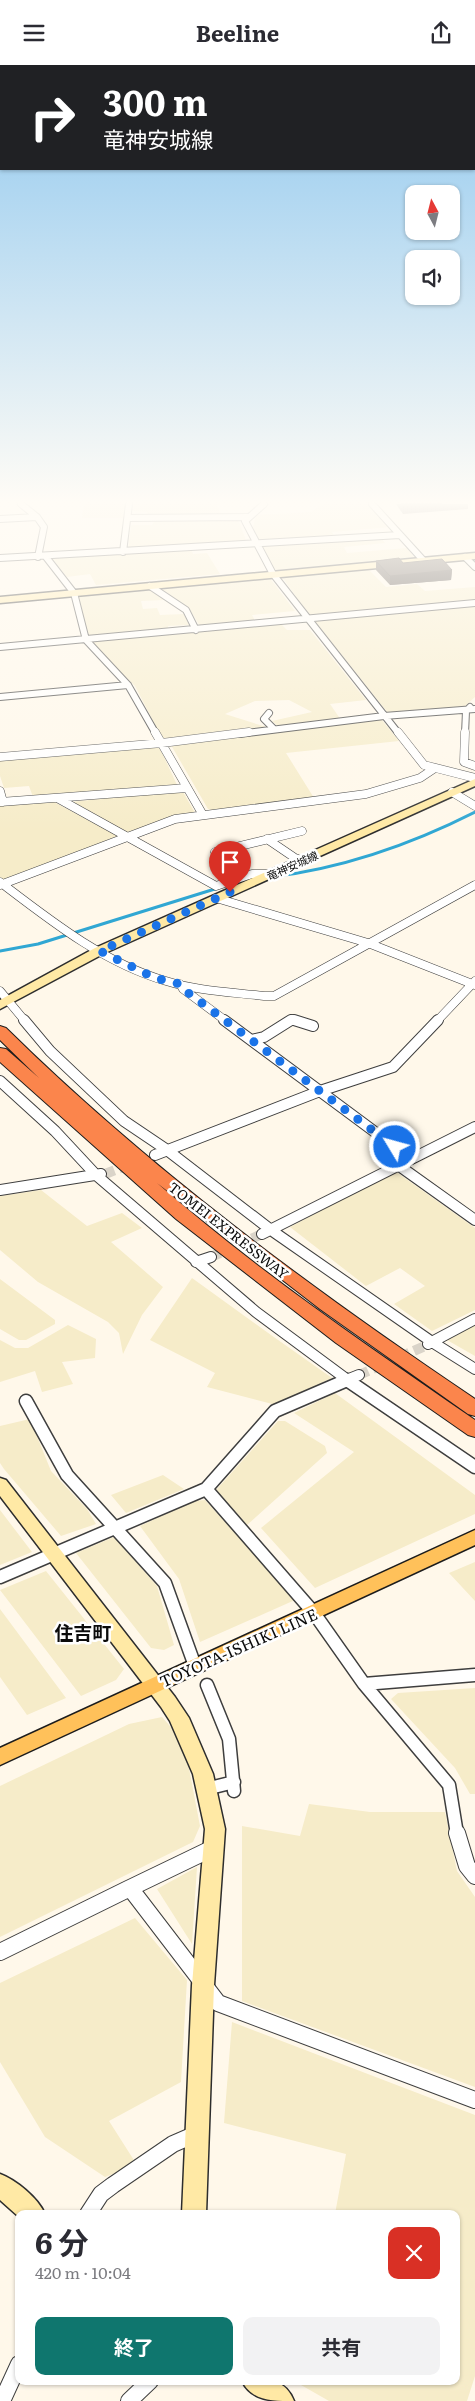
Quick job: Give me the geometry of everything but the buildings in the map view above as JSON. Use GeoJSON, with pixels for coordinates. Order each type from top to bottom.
{"type":"FeatureCollection","features":[{"type":"Feature","properties":{"kind":"highway","name":"TOMEI EXPRESSWAY"},"geometry":{"type":"LineString","coordinates":[[0,1031],[127,1148],[200,1209],[362,1331],[475,1409]]}},
{"type":"Feature","properties":{"kind":"highway","name":"TOMEI EXPRESSWAY"},"geometry":{"type":"LineString","coordinates":[[0,1053],[182,1215],[344,1339],[475,1430]]}},
{"type":"Feature","properties":{"kind":"main road","name":"TOYOTA-ISHIKI LINE"},"geometry":{"type":"LineString","coordinates":[[0,1757],[475,1537]]}},
{"type":"Feature","properties":{"kind":"street"},"geometry":{"type":"LineString","coordinates":[[79,613],[86,640],[128,685],[203,815]]}},
{"type":"Feature","properties":{"kind":"street"},"geometry":{"type":"LineString","coordinates":[[188,613],[196,630]]}},
{"type":"Feature","properties":{"kind":"street"},"geometry":{"type":"LineString","coordinates":[[302,613],[424,765],[475,778]]}},
{"type":"Feature","properties":{"kind":"street"},"geometry":{"type":"LineString","coordinates":[[0,647],[376,613]]}},
{"type":"Feature","properties":{"kind":"street"},"geometry":{"type":"LineString","coordinates":[[0,697],[128,685]]}},
{"type":"Feature","properties":{"kind":"street"},"geometry":{"type":"LineString","coordinates":[[475,703],[466,711],[464,762],[475,766]]}},
{"type":"Feature","properties":{"kind":"street"},"geometry":{"type":"LineString","coordinates":[[0,757],[162,743],[384,716],[475,709]]}},
{"type":"Feature","properties":{"kind":"street"},"geometry":{"type":"LineString","coordinates":[[269,713],[264,719],[274,729]]}},
{"type":"Feature","properties":{"kind":"street"},"geometry":{"type":"LineString","coordinates":[[1,883],[175,819],[366,794],[420,778],[435,768]]}},
{"type":"Feature","properties":{"kind":"street","name":"竜神安城線"},"geometry":{"type":"LineString","coordinates":[[3,999],[100,951],[475,782]]}},
{"type":"Feature","properties":{"kind":"street"},"geometry":{"type":"LineString","coordinates":[[0,791],[2,802],[187,788]]}},
{"type":"Feature","properties":{"kind":"street"},"geometry":{"type":"LineString","coordinates":[[452,792],[475,806]]}},
{"type":"Feature","properties":{"kind":"street"},"geometry":{"type":"LineString","coordinates":[[59,799],[124,837],[216,886],[252,874],[271,874]]}},
{"type":"Feature","properties":{"kind":"street"},"geometry":{"type":"LineString","coordinates":[[215,851],[302,831]]}},
{"type":"Feature","properties":{"kind":"street"},"geometry":{"type":"LineString","coordinates":[[267,839],[295,858],[302,860]]}},
{"type":"Feature","properties":{"kind":"street"},"geometry":{"type":"LineString","coordinates":[[1,883],[88,947],[155,978],[180,984],[274,995],[475,885]]}},
{"type":"Feature","properties":{"kind":"street"},"geometry":{"type":"LineString","coordinates":[[155,1155],[320,1091],[394,1067],[474,983],[368,943],[216,898]]}},
{"type":"Feature","properties":{"kind":"street"},"geometry":{"type":"LineString","coordinates":[[180,984],[183,989],[410,1158]]}},
{"type":"Feature","properties":{"kind":"street"},"geometry":{"type":"LineString","coordinates":[[3,999],[50,1051],[124,1121],[166,1150],[267,1232],[428,1344],[475,1369]]}},
{"type":"Feature","properties":{"kind":"street"},"geometry":{"type":"LineString","coordinates":[[251,1040],[264,1037],[292,1019],[313,1026]]}},
{"type":"Feature","properties":{"kind":"street"},"geometry":{"type":"LineString","coordinates":[[0,1081],[196,1262],[256,1312],[347,1379],[475,1467]]}},
{"type":"Feature","properties":{"kind":"street"},"geometry":{"type":"LineString","coordinates":[[267,1232],[410,1158],[475,1127]]}},
{"type":"Feature","properties":{"kind":"street"},"geometry":{"type":"LineString","coordinates":[[398,1165],[475,1220]]}},
{"type":"Feature","properties":{"kind":"street"},"geometry":{"type":"LineString","coordinates":[[0,1190],[100,1174]]}},
{"type":"Feature","properties":{"kind":"street"},"geometry":{"type":"LineString","coordinates":[[196,1262],[211,1257]]}},
{"type":"Feature","properties":{"kind":"street"},"geometry":{"type":"LineString","coordinates":[[428,1344],[475,1319]]}},
{"type":"Feature","properties":{"kind":"street"},"geometry":{"type":"LineString","coordinates":[[0,1577],[206,1489],[275,1411],[359,1375]]}},
{"type":"Feature","properties":{"kind":"street"},"geometry":{"type":"LineString","coordinates":[[26,1401],[67,1475],[165,1583],[196,1666]]}},
{"type":"Feature","properties":{"kind":"street"},"geometry":{"type":"LineString","coordinates":[[0,1483],[179,1717],[192,1743],[206,1789],[214,1829],[203,1985],[194,2210]]}},
{"type":"Feature","properties":{"kind":"street"},"geometry":{"type":"LineString","coordinates":[[206,1489],[314,1613],[364,1684],[449,1785],[457,1834],[467,1866],[475,1877]]}},
{"type":"Feature","properties":{"kind":"street"},"geometry":{"type":"LineString","coordinates":[[364,1684],[475,1675]]}},
{"type":"Feature","properties":{"kind":"street"},"geometry":{"type":"LineString","coordinates":[[206,1789],[234,1786],[229,1739],[207,1685]]}},
{"type":"Feature","properties":{"kind":"street"},"geometry":{"type":"LineString","coordinates":[[0,1952],[213,1848]]}},
{"type":"Feature","properties":{"kind":"street"},"geometry":{"type":"LineString","coordinates":[[130,1888],[218,2003],[475,2100]]}},
{"type":"Feature","properties":{"kind":"street"},"geometry":{"type":"LineString","coordinates":[[91,2210],[101,2194],[113,2185],[173,2144],[197,2133]]}},
{"type":"Feature","properties":{"kind":"street"},"geometry":{"type":"LineString","coordinates":[[0,2185],[28,2210]]}},
{"type":"Feature","properties":{"kind":"street"},"geometry":{"type":"LineString","coordinates":[[2,2401],[15,2373]]}},
{"type":"Feature","properties":{"kind":"street"},"geometry":{"type":"LineString","coordinates":[[129,2401],[146,2385]]}},
{"type":"Feature","properties":{"kind":"street"},"geometry":{"type":"LineString","coordinates":[[259,2385],[281,2401]]}},
{"type":"Feature","properties":{"kind":"shaded area"},"geometry":{"type":"Polygon","coordinates":[[[82,613],[184,614],[189,625],[168,626],[168,631],[88,638],[82,613]]]}},
{"type":"Feature","properties":{"kind":"shaded area"},"geometry":{"type":"Polygon","coordinates":[[[192,613],[273,613],[252,615],[257,624],[201,628],[192,613]]]}},
{"type":"Feature","properties":{"kind":"shaded area"},"geometry":{"type":"Polygon","coordinates":[[[308,613],[345,613],[310,616],[308,613]]]}},
{"type":"Feature","properties":{"kind":"shaded area"},"geometry":{"type":"Polygon","coordinates":[[[389,613],[475,613],[475,697],[464,707],[388,713],[314,620],[389,613]]]}},
{"type":"Feature","properties":{"kind":"shaded area"},"geometry":{"type":"Polygon","coordinates":[[[281,624],[287,630],[310,630],[366,700],[330,704],[341,720],[279,727],[272,721],[312,712],[289,700],[255,701],[225,714],[266,727],[267,729],[163,740],[135,686],[89,641],[281,624]]]}},
{"type":"Feature","properties":{"kind":"shaded area"},"geometry":{"type":"Polygon","coordinates":[[[381,719],[399,741],[286,753],[314,798],[213,810],[208,809],[171,745],[381,719]]]}},
{"type":"Feature","properties":{"kind":"shaded area"},"geometry":{"type":"Polygon","coordinates":[[[159,746],[177,785],[33,797],[29,786],[4,788],[0,776],[0,760],[159,746]]]}},
{"type":"Feature","properties":{"kind":"shaded area"},"geometry":{"type":"Polygon","coordinates":[[[182,790],[195,813],[175,817],[124,833],[72,802],[182,790]]]}},
{"type":"Feature","properties":{"kind":"shaded area"},"geometry":{"type":"Polygon","coordinates":[[[54,802],[118,836],[4,880],[0,877],[0,806],[54,802]]]}},
{"type":"Feature","properties":{"kind":"shaded area"},"geometry":{"type":"Polygon","coordinates":[[[395,1171],[475,1228],[475,1310],[432,1331],[394,1304],[425,1286],[400,1268],[366,1286],[290,1227],[395,1171]]]}},
{"type":"Feature","properties":{"kind":"shaded area"},"geometry":{"type":"Polygon","coordinates":[[[41,1190],[87,1226],[122,1213],[142,1228],[111,1242],[163,1287],[142,1315],[123,1354],[119,1333],[108,1322],[38,1282],[0,1250],[0,1196],[41,1190]]]}},
{"type":"Feature","properties":{"kind":"shaded area"},"geometry":{"type":"Polygon","coordinates":[[[192,1278],[332,1378],[276,1405],[207,1387],[215,1373],[150,1340],[192,1278]]]}},
{"type":"Feature","properties":{"kind":"shaded area"},"geometry":{"type":"Polygon","coordinates":[[[0,1279],[55,1320],[55,1324],[26,1340],[19,1340],[0,1329],[0,1279]]]}},
{"type":"Feature","properties":{"kind":"shaded area"},"geometry":{"type":"Polygon","coordinates":[[[68,1325],[96,1339],[95,1358],[62,1362],[73,1384],[42,1392],[35,1371],[0,1382],[0,1340],[15,1348],[28,1348],[68,1325]]]}},
{"type":"Feature","properties":{"kind":"shaded area"},"geometry":{"type":"Polygon","coordinates":[[[475,1325],[475,1356],[447,1340],[475,1325]]]}},
{"type":"Feature","properties":{"kind":"shaded area"},"geometry":{"type":"Polygon","coordinates":[[[335,1393],[475,1495],[475,1514],[315,1588],[261,1528],[354,1452],[294,1413],[335,1393]]]}},
{"type":"Feature","properties":{"kind":"shaded area"},"geometry":{"type":"Polygon","coordinates":[[[30,1419],[51,1471],[87,1509],[96,1524],[61,1536],[0,1463],[0,1426],[30,1419]]]}},
{"type":"Feature","properties":{"kind":"shaded area"},"geometry":{"type":"Polygon","coordinates":[[[278,1421],[285,1421],[325,1446],[327,1453],[247,1525],[216,1490],[278,1421]]]}},
{"type":"Feature","properties":{"kind":"shaded area"},"geometry":{"type":"Polygon","coordinates":[[[163,1475],[184,1489],[126,1513],[111,1495],[163,1475]]]}},
{"type":"Feature","properties":{"kind":"shaded area"},"geometry":{"type":"Polygon","coordinates":[[[205,1500],[295,1600],[200,1642],[179,1579],[140,1526],[194,1501],[205,1500]]]}},
{"type":"Feature","properties":{"kind":"shaded area"},"geometry":{"type":"Polygon","coordinates":[[[0,1510],[32,1552],[0,1565],[0,1510]]]}},
{"type":"Feature","properties":{"kind":"shaded area"},"geometry":{"type":"Polygon","coordinates":[[[114,1537],[157,1586],[174,1645],[164,1650],[151,1648],[76,1553],[114,1537]]]}},
{"type":"Feature","properties":{"kind":"shaded area"},"geometry":{"type":"Polygon","coordinates":[[[475,1562],[475,1601],[449,1573],[475,1562]]]}},
{"type":"Feature","properties":{"kind":"shaded area"},"geometry":{"type":"Polygon","coordinates":[[[46,1571],[124,1669],[116,1680],[81,1696],[0,1590],[46,1571]]]}},
{"type":"Feature","properties":{"kind":"shaded area"},"geometry":{"type":"Polygon","coordinates":[[[0,1609],[66,1698],[27,1715],[0,1677],[0,1609]]]}},
{"type":"Feature","properties":{"kind":"shaded area"},"geometry":{"type":"Polygon","coordinates":[[[475,1688],[475,1794],[470,1794],[455,1768],[391,1699],[398,1693],[475,1688]]]}},
{"type":"Feature","properties":{"kind":"shaded area"},"geometry":{"type":"Polygon","coordinates":[[[162,1717],[184,1742],[200,1826],[193,1842],[0,1937],[0,1786],[129,1724],[162,1717]]]}},
{"type":"Feature","properties":{"kind":"shaded area"},"geometry":{"type":"Polygon","coordinates":[[[309,1804],[370,1812],[445,1812],[457,1871],[475,1897],[475,2087],[242,2001],[242,1826],[300,1836],[309,1804]]]}},
{"type":"Feature","properties":{"kind":"shaded area"},"geometry":{"type":"Polygon","coordinates":[[[197,1867],[192,1944],[157,1889],[197,1867]]]}},
{"type":"Feature","properties":{"kind":"shaded area"},"geometry":{"type":"Polygon","coordinates":[[[135,1918],[187,1980],[181,2082],[109,2121],[137,2165],[105,2177],[45,2137],[0,2062],[0,1983],[135,1918]]]}},
{"type":"Feature","properties":{"kind":"shaded area"},"geometry":{"type":"Polygon","coordinates":[[[232,2022],[475,2115],[475,2376],[467,2401],[329,2401],[301,2385],[460,2385],[460,2210],[336,2210],[346,2154],[224,2123],[232,2022]]]}},
{"type":"Feature","properties":{"kind":"waterway"},"geometry":{"type":"LineString","coordinates":[[271,877],[325,868],[376,853],[426,835],[475,812]]}},
{"type":"Feature","properties":{"kind":"waterway"},"geometry":{"type":"LineString","coordinates":[[237,883],[254,878]]}},
{"type":"Feature","properties":{"kind":"waterway"},"geometry":{"type":"LineString","coordinates":[[0,951],[38,944],[218,888]]}},
{"type":"Feature","properties":{"kind":"tunnel"},"geometry":{"type":"LineString","coordinates":[[105,1174],[131,1164]]}},
{"type":"Feature","properties":{"kind":"tunnel"},"geometry":{"type":"LineString","coordinates":[[211,1257],[262,1234]]}},
{"type":"Feature","properties":{"kind":"tunnel"},"geometry":{"type":"LineString","coordinates":[[359,1375],[425,1346]]}},
{"type":"Feature","properties":{"kind":"district","name":"住吉町"},"geometry":{"type":"Point","coordinates":[83,1632]}},
{"type":"Feature","properties":{"kind":"route"},"geometry":{"type":"LineString","coordinates":[[230,892],[100,951],[155,978],[180,984],[183,989],[395,1147]]}}]}
